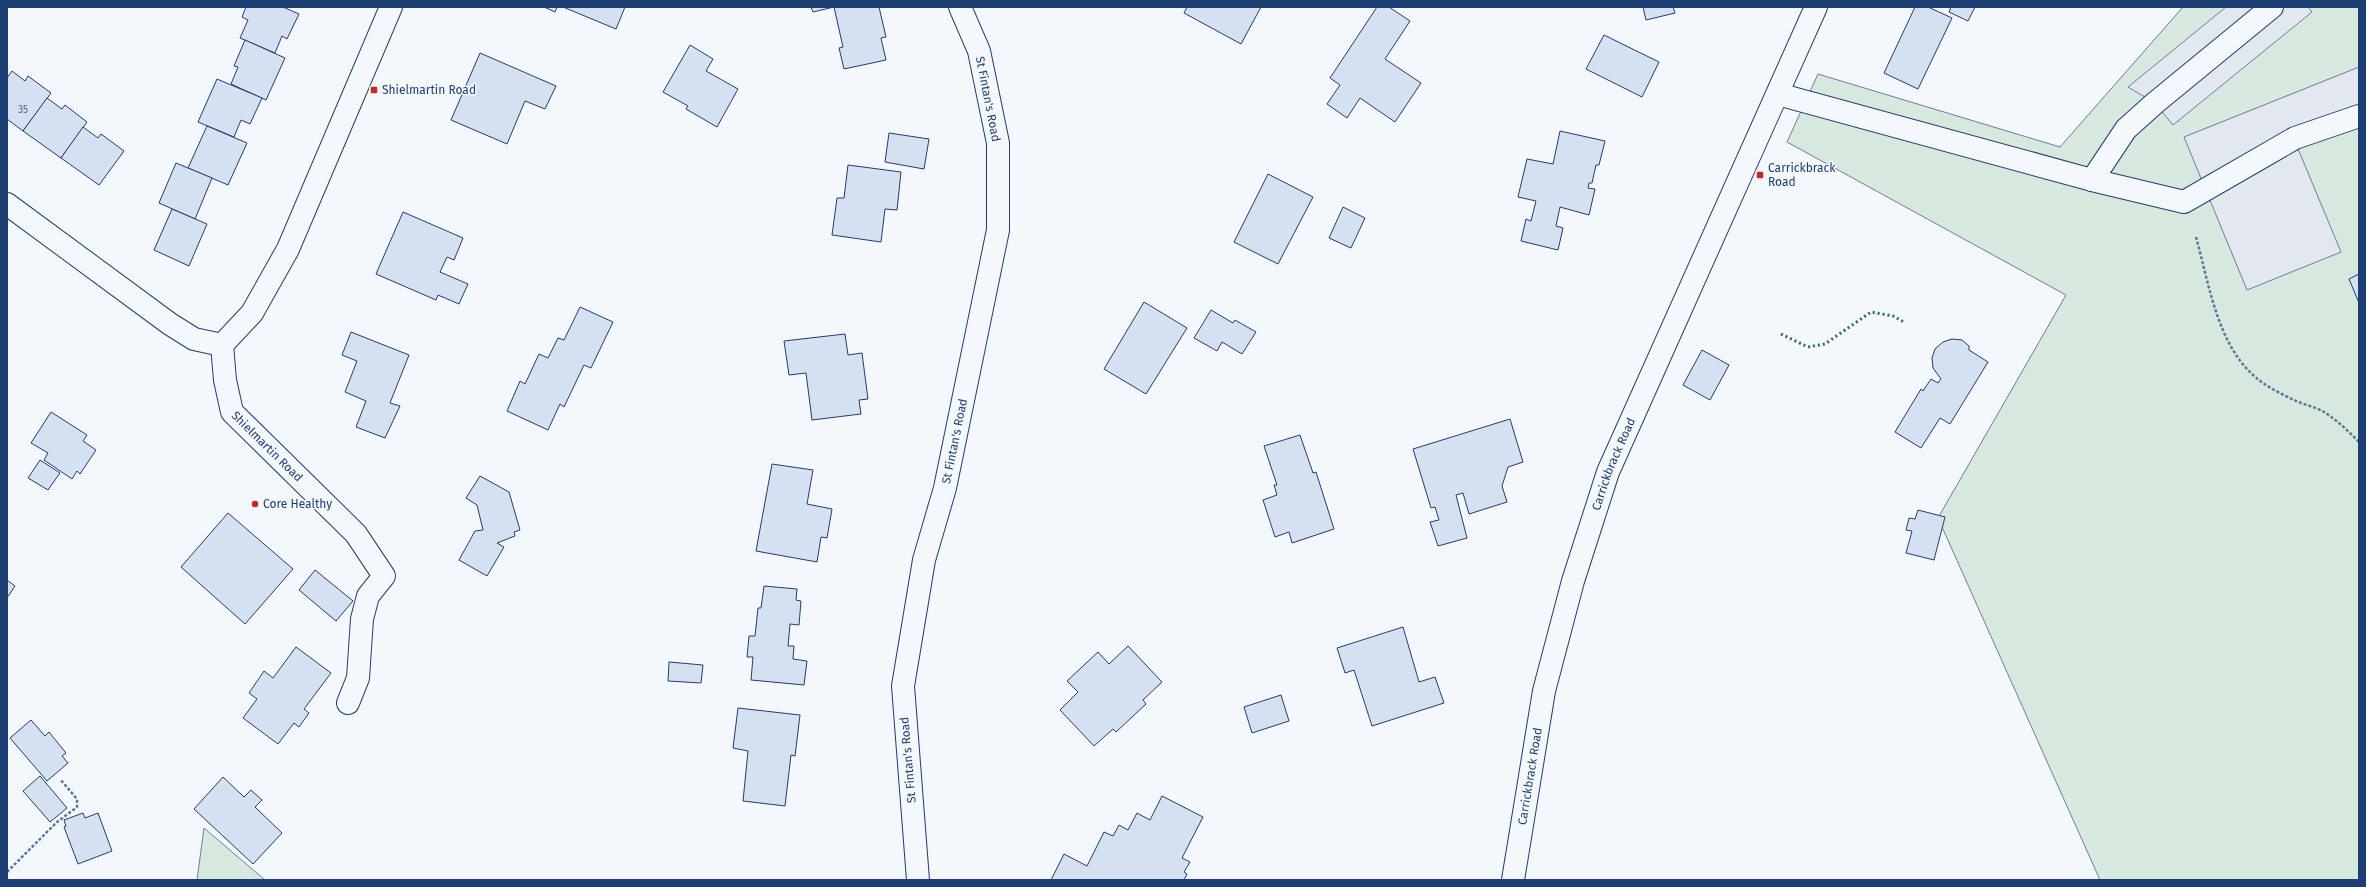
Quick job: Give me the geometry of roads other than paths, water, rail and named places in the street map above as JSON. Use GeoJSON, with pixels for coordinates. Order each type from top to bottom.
{"type":"FeatureCollection","features":[{"type":"Feature","properties":{"kind":"street"},"geometry":{"type":"LineString","coordinates":[[7,204],[170,324],[194,339],[222,344],[252,313],[288,249],[391,7]]}},
{"type":"Feature","properties":{"kind":"street","name":"St Fintan's Road"},"geometry":{"type":"LineString","coordinates":[[918,880],[902,686],[924,560],[945,488],[998,230],[998,143],[979,51],[960,7]]}},
{"type":"Feature","properties":{"kind":"street","name":"Carrickbrack Road"},"geometry":{"type":"LineString","coordinates":[[1513,880],[1544,691],[1573,581],[1608,472],[1816,7]]}},
{"type":"Feature","properties":{"kind":"street"},"geometry":{"type":"LineString","coordinates":[[2092,180],[2126,129],[2272,7]]}},
{"type":"Feature","properties":{"kind":"street"},"geometry":{"type":"LineString","coordinates":[[1778,94],[2092,180],[2184,202],[2295,138],[2359,116]]}},
{"type":"Feature","properties":{"kind":"street","name":"Shielmartin Road"},"geometry":{"type":"LineString","coordinates":[[222,344],[225,380],[232,412],[356,534],[384,576],[368,596],[362,619],[358,678],[348,703]]}},
{"type":"Feature","properties":{"kind":"place","name":"Shielmartin Road"},"geometry":{"type":"Point","coordinates":[374,90]}},
{"type":"Feature","properties":{"kind":"place","name":"Carrickbrack Road"},"geometry":{"type":"Point","coordinates":[1760,175]}},
{"type":"Feature","properties":{"kind":"place","name":"Core Healthy"},"geometry":{"type":"Point","coordinates":[255,504]}}]}
